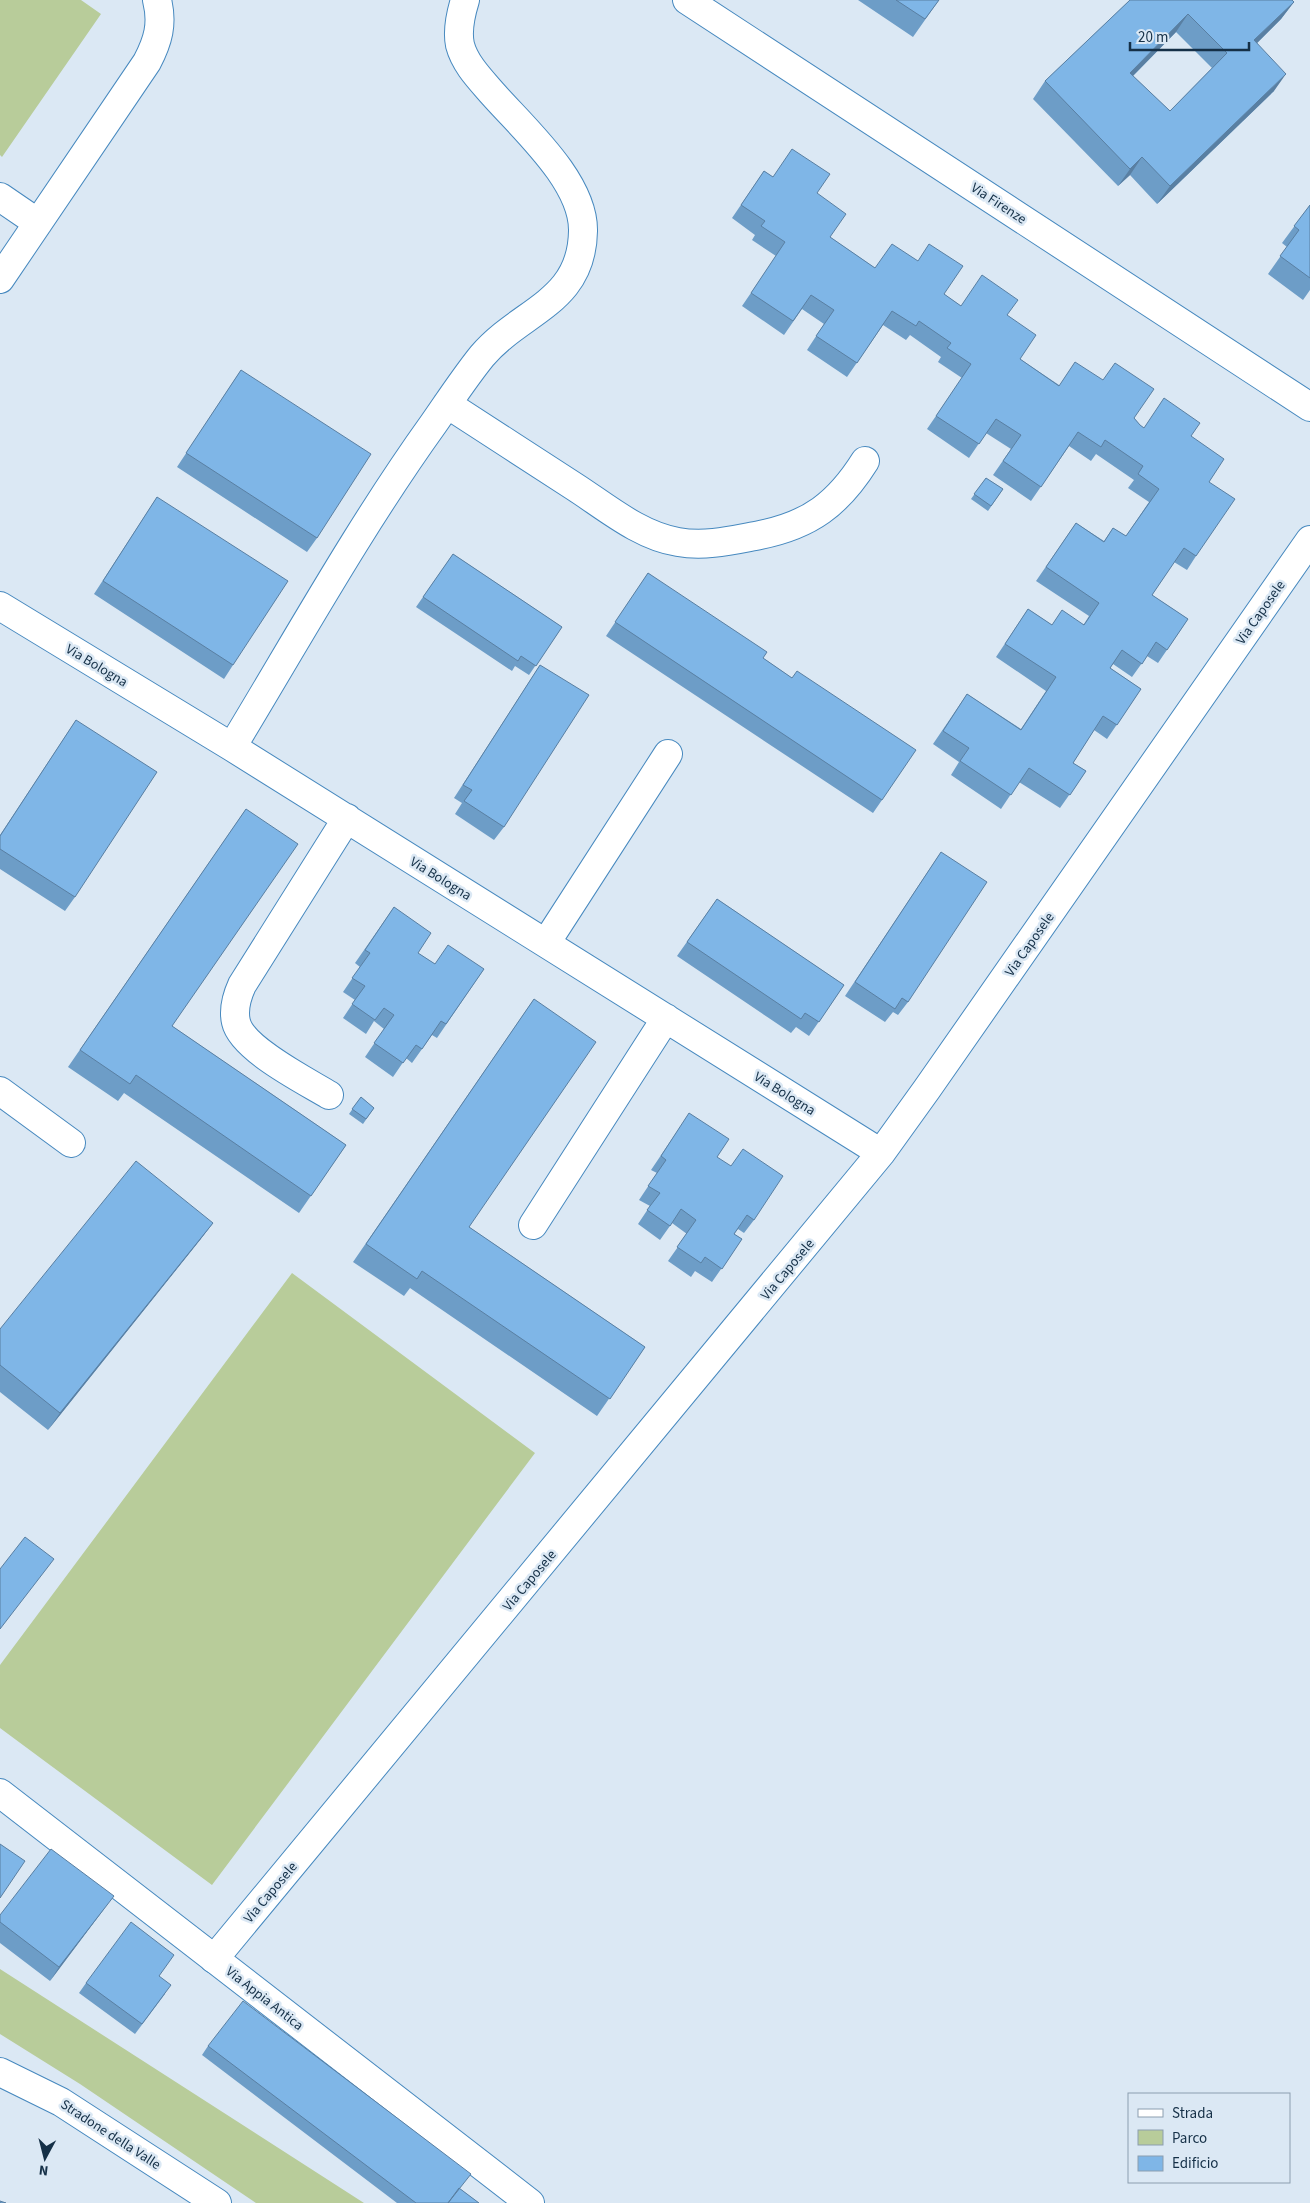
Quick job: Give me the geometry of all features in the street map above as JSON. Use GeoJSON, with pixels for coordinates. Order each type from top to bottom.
{"type":"FeatureCollection","features":[{"type":"Feature","properties":{"kind":"street"},"geometry":{"type":"LineString","coordinates":[[0,279],[147,62],[155,47],[160,30],[161,14],[157,0]]}},
{"type":"Feature","properties":{"kind":"street"},"geometry":{"type":"LineString","coordinates":[[232,747],[369,520],[403,466],[447,404],[497,340],[565,287],[579,261],[584,229],[579,203],[570,182],[480,79],[465,56],[460,43],[460,26],[464,0]]}},
{"type":"Feature","properties":{"kind":"street","name":"Via Firenze"},"geometry":{"type":"LineString","coordinates":[[687,0],[1310,407]]}},
{"type":"Feature","properties":{"kind":"street"},"geometry":{"type":"LineString","coordinates":[[0,197],[38,223]]}},
{"type":"Feature","properties":{"kind":"street"},"geometry":{"type":"LineString","coordinates":[[447,404],[626,520],[650,533],[676,542],[692,544],[723,542],[773,532],[803,522],[830,504],[852,481],[864,462]]}},
{"type":"Feature","properties":{"kind":"street","name":"Via Caposele"},"geometry":{"type":"LineString","coordinates":[[214,1959],[881,1153],[1310,540]]}},
{"type":"Feature","properties":{"kind":"street","name":"Via Bologna"},"geometry":{"type":"LineString","coordinates":[[0,606],[347,818],[881,1153]]}},
{"type":"Feature","properties":{"kind":"street"},"geometry":{"type":"LineString","coordinates":[[546,943],[668,754]]}},
{"type":"Feature","properties":{"kind":"street"},"geometry":{"type":"LineString","coordinates":[[329,1095],[264,1056],[252,1046],[236,1024],[235,1011],[242,985],[347,818]]}},
{"type":"Feature","properties":{"kind":"street"},"geometry":{"type":"LineString","coordinates":[[533,1224],[666,1018]]}},
{"type":"Feature","properties":{"kind":"street"},"geometry":{"type":"LineString","coordinates":[[0,1091],[71,1143]]}},
{"type":"Feature","properties":{"kind":"street","name":"Via Appia Antica"},"geometry":{"type":"LineString","coordinates":[[0,1793],[530,2203]]}},
{"type":"Feature","properties":{"kind":"street","name":"Stradone della Valle"},"geometry":{"type":"LineString","coordinates":[[0,2072],[61,2102],[218,2203]]}},
{"type":"Feature","properties":{"kind":"green space"},"geometry":{"type":"Polygon","coordinates":[[[0,0],[81,0],[101,14],[2,157],[0,155],[0,0]]]}},
{"type":"Feature","properties":{"kind":"green space"},"geometry":{"type":"Polygon","coordinates":[[[292,1273],[535,1453],[212,1885],[0,1728],[0,1665],[292,1273]]]}},
{"type":"Feature","properties":{"kind":"green space"},"geometry":{"type":"Polygon","coordinates":[[[0,1969],[364,2203],[256,2203],[80,2084],[0,2034],[0,1969]]]}},
{"type":"Feature","properties":{"kind":"building"},"geometry":{"type":"Polygon","coordinates":[[[896,0],[939,0],[925,19],[896,0]]]}},
{"type":"Feature","properties":{"kind":"building"},"geometry":{"type":"Polygon","coordinates":[[[1130,0],[1292,0],[1294,2],[1254,40],[1286,74],[1170,186],[1142,157],[1130,169],[1045,81],[1130,0]],[[1188,14],[1130,73],[1170,111],[1227,53],[1188,14]]]}},
{"type":"Feature","properties":{"kind":"building"},"geometry":{"type":"Polygon","coordinates":[[[792,149],[830,174],[817,193],[846,214],[830,237],[875,268],[892,244],[918,261],[929,244],[963,266],[944,294],[961,306],[982,275],[1018,300],[1007,315],[1036,335],[1020,359],[1059,386],[1075,362],[1103,380],[1115,363],[1154,389],[1134,418],[1140,425],[1144,428],[1164,398],[1200,423],[1191,436],[1224,459],[1209,482],[1235,499],[1196,556],[1184,548],[1152,595],[1188,619],[1167,650],[1156,642],[1142,664],[1122,650],[1110,668],[1141,689],[1117,725],[1103,716],[1073,763],[1086,771],[1070,795],[1029,768],[1011,795],[960,761],[969,748],[943,731],[967,694],[1021,730],[1056,677],[1005,644],[1028,609],[1052,625],[1062,610],[1084,625],[1099,603],[1046,567],[1076,523],[1104,542],[1113,528],[1126,536],[1159,489],[1138,474],[1143,466],[1105,440],[1101,447],[1078,432],[1041,487],[1003,461],[1021,435],[996,419],[979,444],[936,416],[971,364],[947,348],[951,343],[919,321],[916,326],[892,311],[857,363],[816,336],[834,310],[811,295],[793,321],[751,293],[785,242],[761,226],[765,221],[741,205],[764,171],[773,177],[792,149]]]}},
{"type":"Feature","properties":{"kind":"building"},"geometry":{"type":"Polygon","coordinates":[[[1310,205],[1310,278],[1280,256],[1299,230],[1294,226],[1310,205]]]}},
{"type":"Feature","properties":{"kind":"building"},"geometry":{"type":"Polygon","coordinates":[[[241,370],[371,454],[317,538],[186,453],[241,370]]]}},
{"type":"Feature","properties":{"kind":"building"},"geometry":{"type":"Polygon","coordinates":[[[986,478],[1003,489],[991,506],[974,494],[986,478]]]}},
{"type":"Feature","properties":{"kind":"building"},"geometry":{"type":"Polygon","coordinates":[[[157,497],[288,581],[233,665],[103,581],[157,497]]]}},
{"type":"Feature","properties":{"kind":"building"},"geometry":{"type":"Polygon","coordinates":[[[453,554],[562,627],[536,666],[521,656],[518,661],[423,597],[453,554]]]}},
{"type":"Feature","properties":{"kind":"building"},"geometry":{"type":"Polygon","coordinates":[[[648,573],[767,652],[763,658],[792,678],[797,671],[916,750],[882,800],[615,622],[648,573]]]}},
{"type":"Feature","properties":{"kind":"building"},"geometry":{"type":"Polygon","coordinates":[[[540,665],[589,695],[504,827],[464,801],[472,790],[463,785],[540,665]]]}},
{"type":"Feature","properties":{"kind":"building"},"geometry":{"type":"Polygon","coordinates":[[[76,720],[157,772],[75,897],[0,849],[0,836],[76,720]]]}},
{"type":"Feature","properties":{"kind":"building"},"geometry":{"type":"Polygon","coordinates":[[[246,809],[298,844],[172,1026],[346,1145],[311,1196],[136,1075],[130,1084],[80,1050],[246,809]]]}},
{"type":"Feature","properties":{"kind":"building"},"geometry":{"type":"Polygon","coordinates":[[[941,852],[987,882],[908,1002],[902,998],[895,1009],[855,982],[941,852]]]}},
{"type":"Feature","properties":{"kind":"building"},"geometry":{"type":"Polygon","coordinates":[[[717,899],[844,985],[819,1022],[805,1013],[801,1019],[687,942],[717,899]]]}},
{"type":"Feature","properties":{"kind":"building"},"geometry":{"type":"Polygon","coordinates":[[[394,907],[431,933],[418,953],[435,964],[448,945],[484,969],[446,1024],[441,1021],[422,1049],[416,1045],[403,1063],[374,1043],[394,1015],[384,1008],[375,1020],[352,1004],[365,986],[352,978],[370,953],[365,950],[394,907]]]}},
{"type":"Feature","properties":{"kind":"building"},"geometry":{"type":"Polygon","coordinates":[[[534,999],[596,1042],[469,1227],[645,1347],[610,1399],[422,1271],[417,1279],[366,1244],[534,999]]]}},
{"type":"Feature","properties":{"kind":"building"},"geometry":{"type":"Polygon","coordinates":[[[361,1097],[374,1108],[366,1119],[352,1109],[361,1097]]]}},
{"type":"Feature","properties":{"kind":"building"},"geometry":{"type":"Polygon","coordinates":[[[689,1113],[729,1139],[717,1157],[731,1166],[743,1149],[783,1176],[754,1220],[747,1215],[734,1234],[742,1239],[722,1269],[705,1257],[701,1263],[677,1247],[696,1220],[681,1209],[670,1226],[647,1210],[660,1193],[648,1186],[666,1160],[661,1156],[689,1113]]]}},
{"type":"Feature","properties":{"kind":"building"},"geometry":{"type":"Polygon","coordinates":[[[136,1161],[213,1223],[60,1413],[0,1365],[0,1329],[136,1161]]]}},
{"type":"Feature","properties":{"kind":"building"},"geometry":{"type":"Polygon","coordinates":[[[25,1537],[54,1559],[0,1629],[0,1569],[25,1537]]]}},
{"type":"Feature","properties":{"kind":"building"},"geometry":{"type":"Polygon","coordinates":[[[0,1844],[25,1861],[0,1898],[0,1844]]]}},
{"type":"Feature","properties":{"kind":"building"},"geometry":{"type":"Polygon","coordinates":[[[51,1849],[114,1896],[59,1967],[0,1922],[0,1915],[51,1849]]]}},
{"type":"Feature","properties":{"kind":"building"},"geometry":{"type":"Polygon","coordinates":[[[131,1922],[174,1955],[159,1976],[171,1985],[142,2024],[86,1983],[131,1922]]]}},
{"type":"Feature","properties":{"kind":"building"},"geometry":{"type":"Polygon","coordinates":[[[243,2001],[471,2174],[448,2203],[416,2203],[208,2046],[243,2001]]]}},
{"type":"Feature","properties":{"kind":"building"},"geometry":{"type":"Polygon","coordinates":[[[459,2188],[479,2203],[448,2203],[459,2188]]]}}]}
